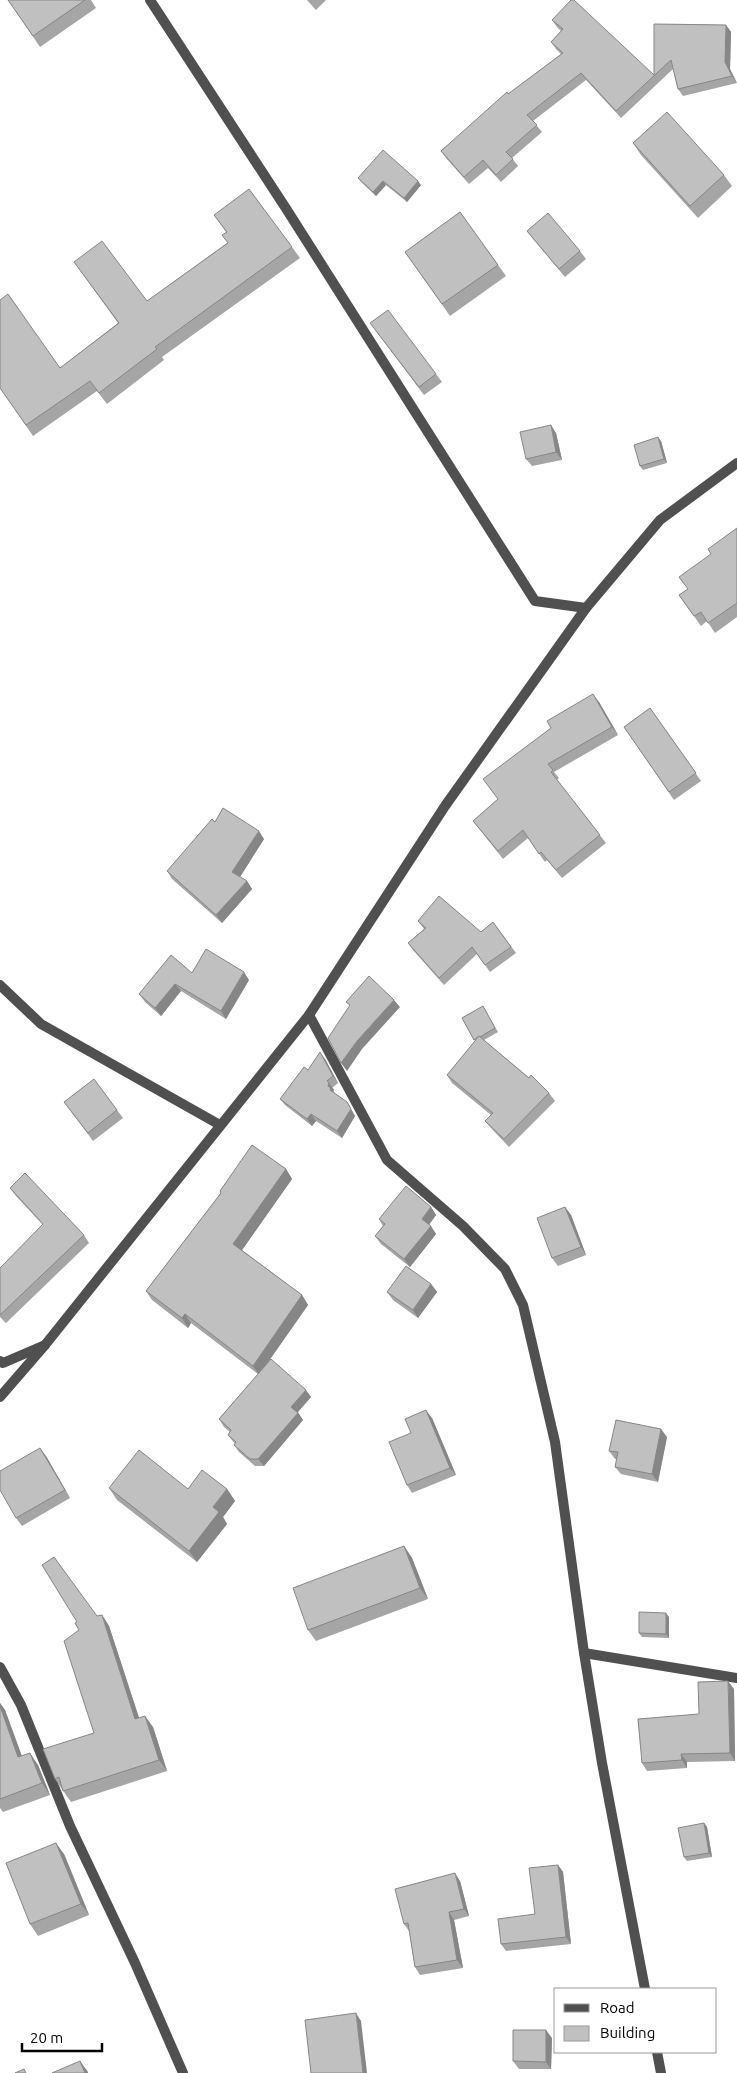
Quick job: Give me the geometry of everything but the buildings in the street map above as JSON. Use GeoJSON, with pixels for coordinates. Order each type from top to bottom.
{"type":"FeatureCollection","features":[{"type":"Feature","properties":{"kind":"street"},"geometry":{"type":"LineString","coordinates":[[150,0],[287,210],[535,601],[586,608]]}},
{"type":"Feature","properties":{"kind":"street"},"geometry":{"type":"LineString","coordinates":[[0,1398],[45,1345],[309,1015],[445,806],[586,608],[660,520],[737,463]]}},
{"type":"Feature","properties":{"kind":"street"},"geometry":{"type":"LineString","coordinates":[[0,985],[41,1024],[220,1126]]}},
{"type":"Feature","properties":{"kind":"street"},"geometry":{"type":"LineString","coordinates":[[309,1015],[387,1160],[463,1226],[505,1269],[522,1305],[555,1442],[584,1653],[602,1763],[645,1988]]}},
{"type":"Feature","properties":{"kind":"street"},"geometry":{"type":"LineString","coordinates":[[0,1360],[3,1363],[45,1345]]}},
{"type":"Feature","properties":{"kind":"street"},"geometry":{"type":"LineString","coordinates":[[584,1653],[737,1678]]}},
{"type":"Feature","properties":{"kind":"street"},"geometry":{"type":"LineString","coordinates":[[0,1667],[21,1705],[70,1826],[135,1963],[183,2073]]}},
{"type":"Feature","properties":{"kind":"street"},"geometry":{"type":"LineString","coordinates":[[657,2053],[661,2073]]}}]}
